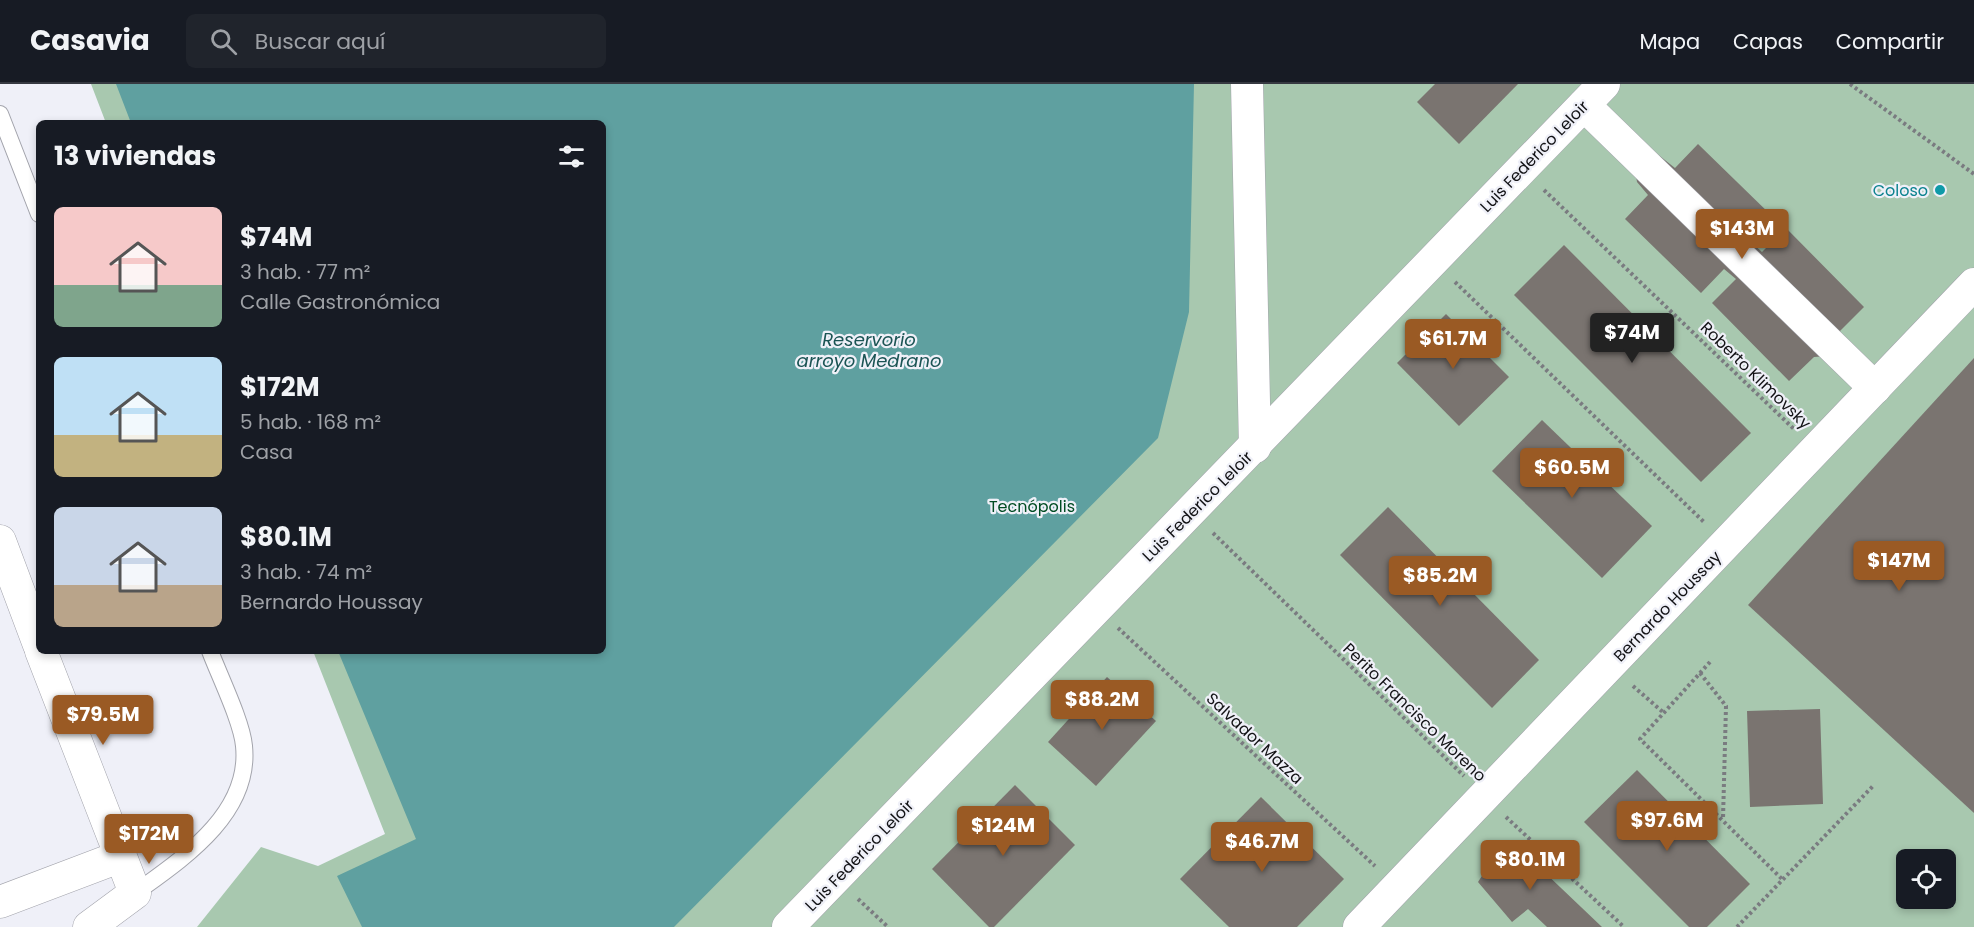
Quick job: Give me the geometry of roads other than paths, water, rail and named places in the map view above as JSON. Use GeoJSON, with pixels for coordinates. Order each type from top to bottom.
{"type":"FeatureCollection","features":[{"type":"Feature","properties":{"kind":"street"},"geometry":{"type":"LineString","coordinates":[[1247,84],[1255,447]]}},
{"type":"Feature","properties":{"kind":"street"},"geometry":{"type":"LineString","coordinates":[[1594,95],[1875,388]]}},
{"type":"Feature","properties":{"kind":"street","name":"Luis Federico Leloir"},"geometry":{"type":"LineString","coordinates":[[789,927],[1594,95]]}},
{"type":"Feature","properties":{"kind":"street","name":"Bernardo Houssay"},"geometry":{"type":"LineString","coordinates":[[1359,927],[1974,284]]}},
{"type":"Feature","properties":{"kind":"street"},"geometry":{"type":"LineString","coordinates":[[0,541],[36,637]]}},
{"type":"Feature","properties":{"kind":"street"},"geometry":{"type":"LineString","coordinates":[[42,654],[119,857],[135,893],[89,927]]}},
{"type":"Feature","properties":{"kind":"street"},"geometry":{"type":"LineString","coordinates":[[0,902],[119,857]]}},
{"type":"Feature","properties":{"kind":"lane"},"geometry":{"type":"LineString","coordinates":[[0,114],[36,206]]}},
{"type":"Feature","properties":{"kind":"lane"},"geometry":{"type":"LineString","coordinates":[[135,893],[182,860],[226,813],[241,781],[244,746],[211,654]]}},
{"type":"Feature","properties":{"kind":"water","name":"Reservorio arroyo Medrano"},"geometry":{"type":"Polygon","coordinates":[[[116,84],[1194,84],[1189,312],[1158,438],[674,927],[362,927],[337,876],[416,839],[339,654],[606,654],[606,120],[130,120],[116,84]]]}},
{"type":"Feature","properties":{"kind":"place","name":"Coloso"},"geometry":{"type":"Point","coordinates":[1940,190]}},
{"type":"Feature","properties":{"kind":"park label","name":"Tecnópolis"},"geometry":{"type":"Point","coordinates":[1032,506]}}]}
